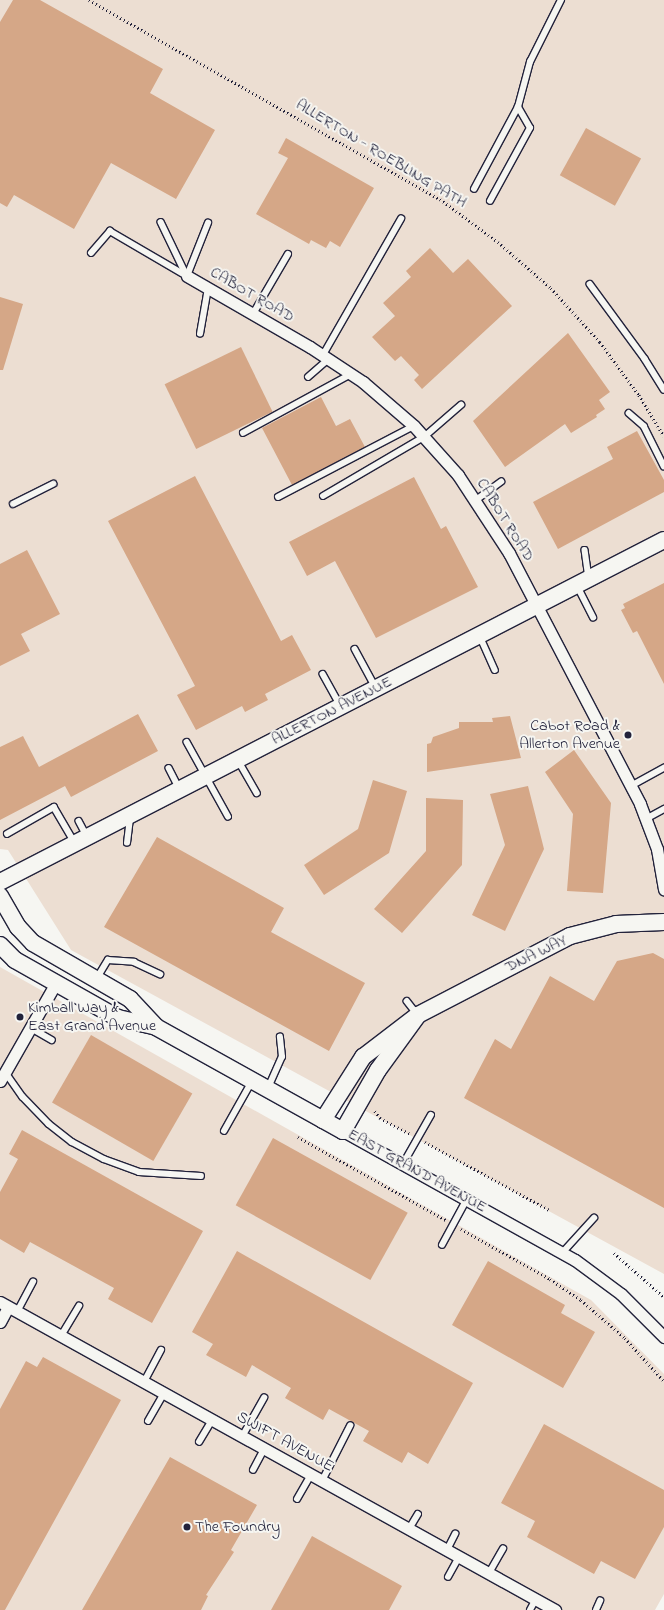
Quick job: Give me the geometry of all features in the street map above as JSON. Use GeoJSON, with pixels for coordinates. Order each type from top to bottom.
{"type":"FeatureCollection","features":[{"type":"Feature","properties":{"kind":"main road","name":"ALLERTON AVENUE"},"geometry":{"type":"LineString","coordinates":[[0,882],[664,540]]}},
{"type":"Feature","properties":{"kind":"main road","name":"EAST GRAND AVENUE"},"geometry":{"type":"LineString","coordinates":[[0,896],[18,927],[33,943],[130,999],[156,1027]]}},
{"type":"Feature","properties":{"kind":"main road","name":"DNA WAY"},"geometry":{"type":"LineString","coordinates":[[323,1120],[363,1058],[418,1015],[570,936],[616,924],[664,922]]}},
{"type":"Feature","properties":{"kind":"main road","name":"EAST GRAND AVENUE"},"geometry":{"type":"LineString","coordinates":[[0,946],[15,960],[118,1018],[156,1027],[343,1131]]}},
{"type":"Feature","properties":{"kind":"main road","name":"DNA WAY"},"geometry":{"type":"LineString","coordinates":[[343,1131],[378,1070],[418,1015]]}},
{"type":"Feature","properties":{"kind":"street","name":"CABOT ROAD"},"geometry":{"type":"LineString","coordinates":[[187,276],[326,357],[352,374],[414,426],[476,500],[509,553],[631,786],[646,819],[657,849],[664,889]]}},
{"type":"Feature","properties":{"kind":"street"},"geometry":{"type":"LineString","coordinates":[[3,1077],[56,983]]}},
{"type":"Feature","properties":{"kind":"street","name":"EAST GRAND AVENUE"},"geometry":{"type":"LineString","coordinates":[[343,1131],[563,1252],[621,1294],[664,1337]]}},
{"type":"Feature","properties":{"kind":"street"},"geometry":{"type":"LineString","coordinates":[[0,1322],[8,1307]]}},
{"type":"Feature","properties":{"kind":"street","name":"SWIFT AVENUE"},"geometry":{"type":"LineString","coordinates":[[8,1307],[555,1610]]}},
{"type":"Feature","properties":{"kind":"lane"},"geometry":{"type":"LineString","coordinates":[[474,189],[518,107],[530,62],[561,0]]}},
{"type":"Feature","properties":{"kind":"lane"},"geometry":{"type":"LineString","coordinates":[[490,201],[530,128],[518,107]]}},
{"type":"Feature","properties":{"kind":"lane"},"geometry":{"type":"LineString","coordinates":[[308,377],[326,357],[401,219]]}},
{"type":"Feature","properties":{"kind":"lane"},"geometry":{"type":"LineString","coordinates":[[161,222],[187,276]]}},
{"type":"Feature","properties":{"kind":"lane"},"geometry":{"type":"LineString","coordinates":[[187,276],[208,224]]}},
{"type":"Feature","properties":{"kind":"lane"},"geometry":{"type":"LineString","coordinates":[[92,253],[110,231],[187,276]]}},
{"type":"Feature","properties":{"kind":"lane"},"geometry":{"type":"LineString","coordinates":[[253,314],[288,254]]}},
{"type":"Feature","properties":{"kind":"lane"},"geometry":{"type":"LineString","coordinates":[[590,284],[645,359],[664,389]]}},
{"type":"Feature","properties":{"kind":"lane"},"geometry":{"type":"LineString","coordinates":[[200,334],[208,288]]}},
{"type":"Feature","properties":{"kind":"lane"},"geometry":{"type":"LineString","coordinates":[[244,433],[352,374]]}},
{"type":"Feature","properties":{"kind":"lane"},"geometry":{"type":"LineString","coordinates":[[323,496],[424,437],[462,405]]}},
{"type":"Feature","properties":{"kind":"lane"},"geometry":{"type":"LineString","coordinates":[[628,413],[644,426],[664,466]]}},
{"type":"Feature","properties":{"kind":"lane"},"geometry":{"type":"LineString","coordinates":[[278,497],[414,426]]}},
{"type":"Feature","properties":{"kind":"lane"},"geometry":{"type":"LineString","coordinates":[[476,500],[501,482]]}},
{"type":"Feature","properties":{"kind":"lane"},"geometry":{"type":"LineString","coordinates":[[13,504],[53,484]]}},
{"type":"Feature","properties":{"kind":"lane"},"geometry":{"type":"LineString","coordinates":[[585,550],[583,582],[593,616]]}},
{"type":"Feature","properties":{"kind":"lane"},"geometry":{"type":"LineString","coordinates":[[480,636],[495,670]]}},
{"type":"Feature","properties":{"kind":"lane"},"geometry":{"type":"LineString","coordinates":[[355,649],[376,688]]}},
{"type":"Feature","properties":{"kind":"lane"},"geometry":{"type":"LineString","coordinates":[[323,674],[341,707]]}},
{"type":"Feature","properties":{"kind":"lane"},"geometry":{"type":"LineString","coordinates":[[187,742],[205,777],[228,816]]}},
{"type":"Feature","properties":{"kind":"lane"},"geometry":{"type":"LineString","coordinates":[[238,760],[257,793]]}},
{"type":"Feature","properties":{"kind":"lane"},"geometry":{"type":"LineString","coordinates":[[169,768],[180,790]]}},
{"type":"Feature","properties":{"kind":"lane"},"geometry":{"type":"LineString","coordinates":[[631,786],[664,768]]}},
{"type":"Feature","properties":{"kind":"lane"},"geometry":{"type":"LineString","coordinates":[[7,834],[54,807],[81,840]]}},
{"type":"Feature","properties":{"kind":"lane"},"geometry":{"type":"LineString","coordinates":[[646,819],[664,808]]}},
{"type":"Feature","properties":{"kind":"lane"},"geometry":{"type":"LineString","coordinates":[[127,843],[131,815]]}},
{"type":"Feature","properties":{"kind":"lane"},"geometry":{"type":"LineString","coordinates":[[78,821],[81,840]]}},
{"type":"Feature","properties":{"kind":"lane"},"geometry":{"type":"LineString","coordinates":[[95,980],[108,960],[134,962],[160,974]]}},
{"type":"Feature","properties":{"kind":"lane"},"geometry":{"type":"LineString","coordinates":[[407,1001],[418,1015]]}},
{"type":"Feature","properties":{"kind":"lane"},"geometry":{"type":"LineString","coordinates":[[31,1028],[52,1040]]}},
{"type":"Feature","properties":{"kind":"lane"},"geometry":{"type":"LineString","coordinates":[[267,1089],[282,1057],[280,1037]]}},
{"type":"Feature","properties":{"kind":"lane"},"geometry":{"type":"LineString","coordinates":[[3,1077],[49,1124],[72,1142],[104,1159],[139,1172],[201,1176]]}},
{"type":"Feature","properties":{"kind":"lane"},"geometry":{"type":"LineString","coordinates":[[224,1132],[252,1080]]}},
{"type":"Feature","properties":{"kind":"lane"},"geometry":{"type":"LineString","coordinates":[[403,1164],[431,1114]]}},
{"type":"Feature","properties":{"kind":"lane"},"geometry":{"type":"LineString","coordinates":[[442,1245],[468,1199]]}},
{"type":"Feature","properties":{"kind":"lane"},"geometry":{"type":"LineString","coordinates":[[563,1252],[594,1218]]}},
{"type":"Feature","properties":{"kind":"lane"},"geometry":{"type":"LineString","coordinates":[[8,1307],[33,1282]]}},
{"type":"Feature","properties":{"kind":"lane"},"geometry":{"type":"LineString","coordinates":[[61,1336],[79,1306]]}},
{"type":"Feature","properties":{"kind":"lane"},"geometry":{"type":"LineString","coordinates":[[144,1382],[161,1350]]}},
{"type":"Feature","properties":{"kind":"lane"},"geometry":{"type":"LineString","coordinates":[[148,1421],[164,1393]]}},
{"type":"Feature","properties":{"kind":"lane"},"geometry":{"type":"LineString","coordinates":[[242,1437],[264,1398]]}},
{"type":"Feature","properties":{"kind":"lane"},"geometry":{"type":"LineString","coordinates":[[199,1442],[212,1420]]}},
{"type":"Feature","properties":{"kind":"lane"},"geometry":{"type":"LineString","coordinates":[[322,1480],[350,1426]]}},
{"type":"Feature","properties":{"kind":"lane"},"geometry":{"type":"LineString","coordinates":[[253,1470],[264,1449]]}},
{"type":"Feature","properties":{"kind":"lane"},"geometry":{"type":"LineString","coordinates":[[297,1499],[311,1474]]}},
{"type":"Feature","properties":{"kind":"lane"},"geometry":{"type":"LineString","coordinates":[[409,1529],[418,1514]]}},
{"type":"Feature","properties":{"kind":"lane"},"geometry":{"type":"LineString","coordinates":[[447,1550],[455,1534]]}},
{"type":"Feature","properties":{"kind":"lane"},"geometry":{"type":"LineString","coordinates":[[489,1573],[503,1549]]}},
{"type":"Feature","properties":{"kind":"lane"},"geometry":{"type":"LineString","coordinates":[[448,1577],[459,1557]]}},
{"type":"Feature","properties":{"kind":"lane"},"geometry":{"type":"LineString","coordinates":[[530,1610],[536,1599]]}},
{"type":"Feature","properties":{"kind":"lane"},"geometry":{"type":"LineString","coordinates":[[596,1610],[600,1602]]}},
{"type":"Feature","properties":{"kind":"path","name":"ALLERTON - ROEBLING PATH"},"geometry":{"type":"LineString","coordinates":[[89,0],[440,199],[498,242],[551,288],[600,342],[639,395],[664,436]]}},
{"type":"Feature","properties":{"kind":"path"},"geometry":{"type":"LineString","coordinates":[[375,1111],[380,1118],[549,1210]]}},
{"type":"Feature","properties":{"kind":"path"},"geometry":{"type":"LineString","coordinates":[[298,1137],[550,1279],[581,1300],[625,1338],[664,1380]]}},
{"type":"Feature","properties":{"kind":"path"},"geometry":{"type":"LineString","coordinates":[[614,1253],[664,1297]]}},
{"type":"Feature","properties":{"kind":"shaded area"},"geometry":{"type":"Polygon","coordinates":[[[0,0],[664,0],[664,1274],[71,950],[8,850],[0,849],[0,0]]]}},
{"type":"Feature","properties":{"kind":"shaded area"},"geometry":{"type":"Polygon","coordinates":[[[0,967],[591,1300],[664,1374],[664,1594],[655,1610],[0,1610],[0,967]]]}},
{"type":"Feature","properties":{"kind":"building"},"geometry":{"type":"Polygon","coordinates":[[[13,0],[40,0],[163,69],[150,93],[215,130],[176,199],[111,163],[74,229],[14,195],[7,207],[0,203],[0,22],[13,0]]]}},
{"type":"Feature","properties":{"kind":"building"},"geometry":{"type":"Polygon","coordinates":[[[586,128],[641,159],[615,206],[560,175],[586,128]]]}},
{"type":"Feature","properties":{"kind":"building"},"geometry":{"type":"Polygon","coordinates":[[[286,138],[374,188],[340,247],[330,241],[326,248],[311,240],[309,244],[256,214],[288,158],[278,153],[286,138]]]}},
{"type":"Feature","properties":{"kind":"building"},"geometry":{"type":"Polygon","coordinates":[[[430,248],[453,273],[468,259],[512,306],[422,389],[414,380],[419,375],[401,356],[395,361],[372,337],[395,316],[383,303],[411,277],[406,271],[430,248]]]}},
{"type":"Feature","properties":{"kind":"building"},"geometry":{"type":"Polygon","coordinates":[[[0,297],[23,304],[3,370],[0,370],[0,297]]]}},
{"type":"Feature","properties":{"kind":"building"},"geometry":{"type":"Polygon","coordinates":[[[568,333],[610,392],[599,400],[605,409],[596,415],[597,417],[571,433],[565,424],[505,467],[473,421],[568,333]]]}},
{"type":"Feature","properties":{"kind":"building"},"geometry":{"type":"Polygon","coordinates":[[[241,347],[273,412],[196,449],[165,384],[241,347]]]}},
{"type":"Feature","properties":{"kind":"building"},"geometry":{"type":"Polygon","coordinates":[[[321,397],[336,426],[350,419],[365,447],[292,485],[262,428],[321,397]]]}},
{"type":"Feature","properties":{"kind":"building"},"geometry":{"type":"Polygon","coordinates":[[[637,431],[664,480],[664,492],[558,549],[533,502],[613,459],[607,447],[637,431]]]}},
{"type":"Feature","properties":{"kind":"building"},"geometry":{"type":"Polygon","coordinates":[[[195,476],[281,641],[292,635],[311,670],[265,694],[268,700],[245,712],[242,706],[196,730],[177,695],[195,686],[108,521],[195,476]]]}},
{"type":"Feature","properties":{"kind":"building"},"geometry":{"type":"Polygon","coordinates":[[[414,477],[441,529],[446,526],[478,587],[376,638],[335,561],[307,576],[289,542],[414,477]]]}},
{"type":"Feature","properties":{"kind":"building"},"geometry":{"type":"Polygon","coordinates":[[[27,550],[60,614],[21,634],[30,651],[0,666],[0,564],[27,550]]]}},
{"type":"Feature","properties":{"kind":"building"},"geometry":{"type":"Polygon","coordinates":[[[664,583],[664,684],[637,631],[633,633],[621,610],[625,608],[623,604],[664,583]]]}},
{"type":"Feature","properties":{"kind":"building"},"geometry":{"type":"Polygon","coordinates":[[[138,714],[158,751],[71,797],[65,786],[0,820],[0,747],[23,736],[39,767],[138,714]]]}},
{"type":"Feature","properties":{"kind":"building"},"geometry":{"type":"Polygon","coordinates":[[[510,716],[521,758],[427,772],[427,744],[431,743],[433,737],[459,728],[459,722],[493,722],[492,718],[510,716]]]}},
{"type":"Feature","properties":{"kind":"building"},"geometry":{"type":"Polygon","coordinates":[[[574,750],[611,803],[603,893],[567,891],[573,814],[545,772],[574,750]]]}},
{"type":"Feature","properties":{"kind":"building"},"geometry":{"type":"Polygon","coordinates":[[[373,780],[407,791],[389,853],[324,895],[304,865],[358,829],[373,780]]]}},
{"type":"Feature","properties":{"kind":"building"},"geometry":{"type":"Polygon","coordinates":[[[528,786],[544,849],[505,931],[472,915],[505,845],[490,794],[528,786]]]}},
{"type":"Feature","properties":{"kind":"building"},"geometry":{"type":"Polygon","coordinates":[[[426,798],[463,800],[462,865],[402,933],[374,909],[426,851],[426,798]]]}},
{"type":"Feature","properties":{"kind":"building"},"geometry":{"type":"Polygon","coordinates":[[[157,837],[284,908],[271,932],[365,983],[329,1051],[104,927],[157,837]]]}},
{"type":"Feature","properties":{"kind":"building"},"geometry":{"type":"Polygon","coordinates":[[[653,953],[664,959],[664,1208],[464,1098],[495,1039],[511,1049],[550,976],[594,1001],[617,961],[653,953]]]}},
{"type":"Feature","properties":{"kind":"building"},"geometry":{"type":"Polygon","coordinates":[[[91,1035],[192,1094],[153,1161],[52,1103],[91,1035]]]}},
{"type":"Feature","properties":{"kind":"building"},"geometry":{"type":"Polygon","coordinates":[[[22,1130],[203,1231],[152,1323],[108,1299],[114,1288],[30,1242],[24,1253],[0,1239],[0,1192],[18,1159],[9,1154],[22,1130]]]}},
{"type":"Feature","properties":{"kind":"building"},"geometry":{"type":"Polygon","coordinates":[[[273,1138],[408,1213],[370,1280],[236,1205],[273,1138]]]}},
{"type":"Feature","properties":{"kind":"building"},"geometry":{"type":"Polygon","coordinates":[[[237,1251],[473,1383],[428,1464],[408,1452],[402,1463],[363,1441],[369,1431],[329,1409],[323,1420],[285,1398],[291,1388],[252,1365],[246,1377],[206,1355],[213,1344],[192,1332],[237,1251]]]}},
{"type":"Feature","properties":{"kind":"building"},"geometry":{"type":"Polygon","coordinates":[[[488,1261],[565,1305],[561,1313],[595,1332],[563,1388],[452,1325],[488,1261]]]}},
{"type":"Feature","properties":{"kind":"building"},"geometry":{"type":"Polygon","coordinates":[[[43,1357],[121,1400],[5,1610],[0,1610],[0,1409],[26,1361],[37,1367],[43,1357]]]}},
{"type":"Feature","properties":{"kind":"building"},"geometry":{"type":"Polygon","coordinates":[[[544,1424],[664,1490],[664,1527],[635,1579],[601,1561],[594,1574],[527,1537],[535,1521],[501,1503],[544,1424]]]}},
{"type":"Feature","properties":{"kind":"building","name":"The Foundry"},"geometry":{"type":"Polygon","coordinates":[[[170,1457],[257,1505],[231,1550],[234,1552],[206,1595],[208,1596],[201,1610],[82,1610],[170,1457]]]}},
{"type":"Feature","properties":{"kind":"building"},"geometry":{"type":"Polygon","coordinates":[[[312,1536],[402,1586],[389,1610],[271,1610],[312,1536]]]}},
{"type":"Feature","properties":{"kind":"place","name":"Cabot Road & Allerton Avenue"},"geometry":{"type":"Point","coordinates":[628,735]}},
{"type":"Feature","properties":{"kind":"place","name":"Kimball Way & East Grand Avenue"},"geometry":{"type":"Point","coordinates":[20,1017]}},
{"type":"Feature","properties":{"kind":"place","name":"The Foundry"},"geometry":{"type":"Point","coordinates":[187,1527]}}]}
